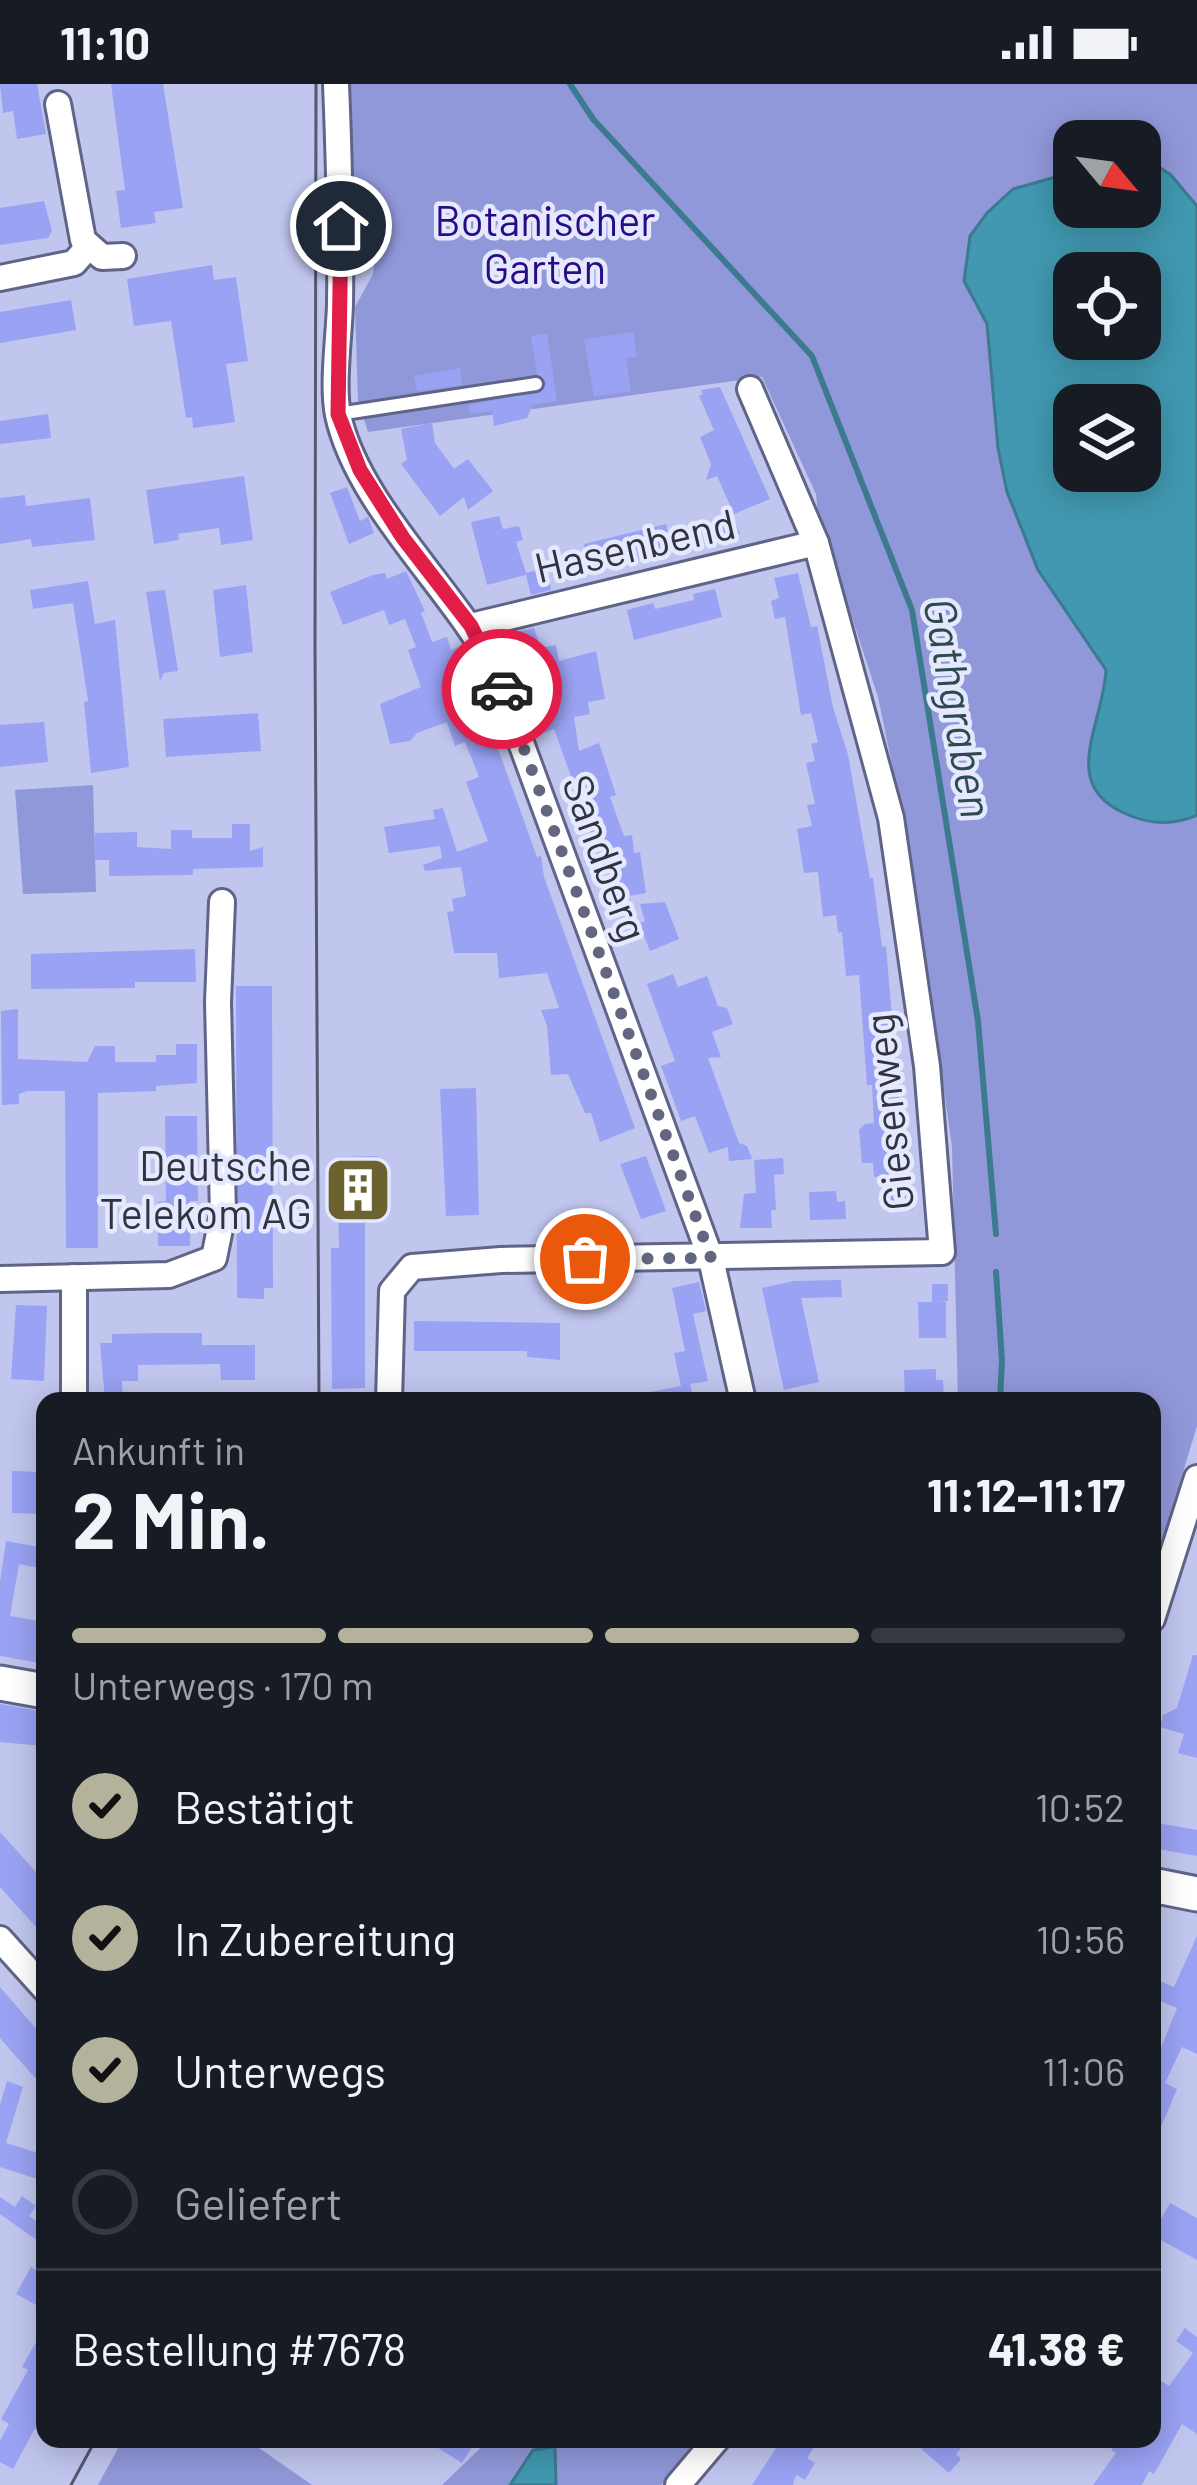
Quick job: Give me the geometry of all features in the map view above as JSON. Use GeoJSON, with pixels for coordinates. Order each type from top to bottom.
{"type":"FeatureCollection","features":[{"type":"Feature","properties":{"kind":"main road"},"geometry":{"type":"LineString","coordinates":[[0,1683],[36,1689]]}},
{"type":"Feature","properties":{"kind":"main road"},"geometry":{"type":"LineString","coordinates":[[1161,1887],[1197,1894]]}},
{"type":"Feature","properties":{"kind":"street","name":"Sandberg"},"geometry":{"type":"LineString","coordinates":[[336,84],[341,226],[338,414],[360,470],[471,626],[492,664],[711,1258],[741,1392]]}},
{"type":"Feature","properties":{"kind":"street"},"geometry":{"type":"LineString","coordinates":[[58,104],[83,240],[102,256],[123,256]]}},
{"type":"Feature","properties":{"kind":"street"},"geometry":{"type":"LineString","coordinates":[[0,278],[74,263],[88,247]]}},
{"type":"Feature","properties":{"kind":"street","name":"Giesenweg"},"geometry":{"type":"LineString","coordinates":[[389,1392],[392,1291],[412,1267],[501,1260],[942,1252],[927,1066],[890,818],[817,543],[750,389]]}},
{"type":"Feature","properties":{"kind":"street","name":"Hasenbend"},"geometry":{"type":"LineString","coordinates":[[471,626],[817,543]]}},
{"type":"Feature","properties":{"kind":"street"},"geometry":{"type":"LineString","coordinates":[[0,1279],[169,1275],[214,1258],[223,1214],[218,1022],[222,902]]}},
{"type":"Feature","properties":{"kind":"street"},"geometry":{"type":"LineString","coordinates":[[74,1277],[74,1392]]}},
{"type":"Feature","properties":{"kind":"street"},"geometry":{"type":"LineString","coordinates":[[1161,1591],[1197,1478]]}},
{"type":"Feature","properties":{"kind":"street"},"geometry":{"type":"LineString","coordinates":[[0,1939],[36,1979]]}},
{"type":"Feature","properties":{"kind":"street"},"geometry":{"type":"LineString","coordinates":[[680,2484],[710,2448]]}},
{"type":"Feature","properties":{"kind":"lane"},"geometry":{"type":"LineString","coordinates":[[338,414],[536,384]]}},
{"type":"Feature","properties":{"kind":"green space","name":"Botanischer Garten"},"geometry":{"type":"Polygon","coordinates":[[[350,84],[1197,84],[1197,206],[1161,168],[1161,120],[1053,120],[1053,178],[1013,189],[970,236],[974,303],[987,324],[998,448],[1038,570],[1106,670],[1089,755],[1095,790],[1109,803],[1150,817],[1173,820],[1197,815],[1197,1426],[1161,1544],[1161,1392],[958,1392],[952,1147],[911,857],[878,697],[818,513],[816,494],[762,377],[368,432],[358,401],[355,307],[373,274],[381,212],[350,211],[350,84]]]}},
{"type":"Feature","properties":{"kind":"green space"},"geometry":{"type":"Polygon","coordinates":[[[93,785],[96,892],[23,894],[15,790],[93,785]]]}},
{"type":"Feature","properties":{"kind":"green space"},"geometry":{"type":"Polygon","coordinates":[[[118,2448],[259,2448],[312,2485],[98,2485],[118,2448]]]}},
{"type":"Feature","properties":{"kind":"green space"},"geometry":{"type":"Polygon","coordinates":[[[481,2448],[555,2448],[533,2450],[510,2485],[442,2485],[481,2448]]]}},
{"type":"Feature","properties":{"kind":"green space"},"geometry":{"type":"Polygon","coordinates":[[[555,2448],[693,2448],[661,2485],[556,2485],[555,2448]]]}},
{"type":"Feature","properties":{"kind":"shaded area"},"geometry":{"type":"Polygon","coordinates":[[[1161,168],[1197,206],[1197,815],[1179,821],[1151,822],[1124,813],[1104,801],[1093,786],[1090,751],[1106,670],[1038,570],[1007,492],[998,448],[987,324],[964,281],[970,236],[1013,189],[1053,178],[1053,228],[1161,228],[1161,168]]]}},
{"type":"Feature","properties":{"kind":"shaded area"},"geometry":{"type":"Polygon","coordinates":[[[555,2448],[556,2485],[510,2485],[533,2450],[555,2448]]]}},
{"type":"Feature","properties":{"kind":"building"},"geometry":{"type":"Polygon","coordinates":[[[0,84],[37,84],[46,134],[17,139],[13,111],[3,113],[0,84]]]}},
{"type":"Feature","properties":{"kind":"building"},"geometry":{"type":"Polygon","coordinates":[[[111,84],[163,84],[183,208],[154,212],[156,223],[121,228],[116,191],[125,190],[111,84]]]}},
{"type":"Feature","properties":{"kind":"building"},"geometry":{"type":"Polygon","coordinates":[[[44,201],[52,231],[48,238],[0,245],[0,208],[44,201]]]}},
{"type":"Feature","properties":{"kind":"building"},"geometry":{"type":"Polygon","coordinates":[[[212,265],[214,280],[236,277],[248,361],[226,364],[235,422],[193,428],[192,417],[186,418],[171,321],[134,326],[127,279],[212,265]]]}},
{"type":"Feature","properties":{"kind":"building"},"geometry":{"type":"Polygon","coordinates":[[[71,300],[76,330],[0,343],[0,312],[71,300]]]}},
{"type":"Feature","properties":{"kind":"building"},"geometry":{"type":"Polygon","coordinates":[[[633,332],[637,357],[626,358],[631,391],[594,397],[584,339],[633,332]]]}},
{"type":"Feature","properties":{"kind":"building"},"geometry":{"type":"Polygon","coordinates":[[[547,333],[557,401],[533,405],[527,418],[494,426],[492,411],[470,414],[469,405],[543,391],[546,381],[537,374],[531,336],[547,333]]]}},
{"type":"Feature","properties":{"kind":"building"},"geometry":{"type":"Polygon","coordinates":[[[460,368],[462,385],[417,391],[414,376],[460,368]]]}},
{"type":"Feature","properties":{"kind":"building"},"geometry":{"type":"Polygon","coordinates":[[[720,387],[770,499],[734,514],[717,476],[706,480],[711,464],[700,437],[714,430],[699,396],[701,390],[720,387]]]}},
{"type":"Feature","properties":{"kind":"building"},"geometry":{"type":"Polygon","coordinates":[[[48,414],[51,438],[0,444],[0,421],[48,414]]]}},
{"type":"Feature","properties":{"kind":"building"},"geometry":{"type":"Polygon","coordinates":[[[432,423],[435,443],[454,469],[468,459],[493,491],[468,510],[464,497],[440,516],[401,464],[407,460],[401,429],[432,423]]]}},
{"type":"Feature","properties":{"kind":"building"},"geometry":{"type":"Polygon","coordinates":[[[244,476],[253,540],[221,545],[219,528],[178,534],[179,540],[154,544],[146,490],[244,476]]]}},
{"type":"Feature","properties":{"kind":"building"},"geometry":{"type":"Polygon","coordinates":[[[347,487],[360,521],[368,517],[374,533],[349,544],[330,493],[347,487]]]}},
{"type":"Feature","properties":{"kind":"building"},"geometry":{"type":"Polygon","coordinates":[[[25,495],[26,506],[90,498],[95,540],[32,547],[31,539],[0,544],[0,498],[25,495]]]}},
{"type":"Feature","properties":{"kind":"building"},"geometry":{"type":"Polygon","coordinates":[[[499,516],[503,529],[519,526],[523,540],[516,542],[526,573],[547,568],[551,590],[531,595],[526,575],[487,585],[471,522],[499,516]]]}},
{"type":"Feature","properties":{"kind":"building"},"geometry":{"type":"Polygon","coordinates":[[[732,516],[740,534],[715,545],[707,527],[732,516]]]}},
{"type":"Feature","properties":{"kind":"building"},"geometry":{"type":"Polygon","coordinates":[[[666,524],[673,552],[591,572],[584,544],[666,524]]]}},
{"type":"Feature","properties":{"kind":"building"},"geometry":{"type":"Polygon","coordinates":[[[406,571],[425,611],[421,613],[432,642],[447,637],[451,650],[461,646],[537,857],[541,856],[544,877],[635,1128],[600,1142],[591,1113],[585,1113],[568,1074],[551,1075],[541,1010],[559,1008],[547,973],[499,978],[497,953],[454,953],[447,912],[454,911],[452,899],[466,896],[461,867],[425,871],[423,865],[442,858],[440,846],[389,853],[384,827],[435,819],[433,810],[443,808],[457,852],[488,841],[466,782],[479,777],[465,742],[455,746],[447,722],[417,733],[410,741],[390,744],[380,704],[421,687],[408,650],[416,647],[405,619],[389,625],[384,610],[343,625],[330,592],[373,575],[385,573],[387,579],[406,571]]]}},
{"type":"Feature","properties":{"kind":"building"},"geometry":{"type":"Polygon","coordinates":[[[798,573],[811,627],[817,626],[848,755],[882,947],[886,946],[904,1159],[910,1159],[913,1210],[887,1212],[885,1176],[874,1177],[873,1163],[862,1163],[859,1130],[874,1123],[859,975],[846,976],[842,932],[838,933],[836,915],[823,917],[818,872],[804,873],[797,829],[812,826],[807,805],[815,804],[806,763],[815,761],[811,744],[818,742],[811,713],[801,715],[785,617],[775,619],[771,601],[779,598],[774,578],[798,573]]]}},
{"type":"Feature","properties":{"kind":"building"},"geometry":{"type":"Polygon","coordinates":[[[88,581],[95,624],[115,620],[129,767],[91,773],[84,702],[88,701],[73,603],[33,609],[30,590],[88,581]]]}},
{"type":"Feature","properties":{"kind":"building"},"geometry":{"type":"Polygon","coordinates":[[[246,585],[253,652],[220,657],[213,590],[246,585]]]}},
{"type":"Feature","properties":{"kind":"building"},"geometry":{"type":"Polygon","coordinates":[[[715,589],[722,617],[634,640],[627,610],[694,600],[693,594],[715,589]]]}},
{"type":"Feature","properties":{"kind":"building"},"geometry":{"type":"Polygon","coordinates":[[[165,590],[178,671],[164,673],[160,681],[146,592],[165,590]]]}},
{"type":"Feature","properties":{"kind":"building"},"geometry":{"type":"Polygon","coordinates":[[[534,628],[541,648],[556,645],[559,661],[596,651],[605,699],[588,702],[590,714],[574,717],[579,751],[599,743],[624,836],[632,835],[634,853],[640,852],[646,893],[616,898],[602,835],[593,838],[554,729],[540,734],[504,635],[534,628]]]}},
{"type":"Feature","properties":{"kind":"building"},"geometry":{"type":"Polygon","coordinates":[[[258,713],[261,751],[166,757],[163,719],[258,713]]]}},
{"type":"Feature","properties":{"kind":"building"},"geometry":{"type":"Polygon","coordinates":[[[44,722],[48,762],[0,767],[0,725],[44,722]]]}},
{"type":"Feature","properties":{"kind":"building"},"geometry":{"type":"Polygon","coordinates":[[[232,824],[250,824],[250,851],[263,847],[263,867],[193,869],[193,875],[109,876],[109,860],[95,860],[95,833],[137,832],[137,847],[171,849],[171,830],[192,830],[192,838],[232,838],[232,824]]]}},
{"type":"Feature","properties":{"kind":"building"},"geometry":{"type":"Polygon","coordinates":[[[665,902],[679,939],[650,951],[639,923],[645,921],[640,904],[665,902]]]}},
{"type":"Feature","properties":{"kind":"building"},"geometry":{"type":"Polygon","coordinates":[[[195,949],[196,982],[31,989],[31,954],[195,949]]]}},
{"type":"Feature","properties":{"kind":"building"},"geometry":{"type":"Polygon","coordinates":[[[673,974],[678,987],[707,976],[718,1006],[727,1008],[733,1024],[712,1032],[721,1057],[708,1058],[739,1143],[747,1146],[752,1159],[729,1161],[728,1147],[709,1153],[695,1116],[681,1121],[661,1066],[675,1061],[647,984],[673,974]]]}},
{"type":"Feature","properties":{"kind":"building"},"geometry":{"type":"Polygon","coordinates":[[[236,986],[272,986],[273,1288],[264,1288],[264,1299],[237,1298],[236,986]]]}},
{"type":"Feature","properties":{"kind":"building"},"geometry":{"type":"Polygon","coordinates":[[[18,1009],[18,1059],[87,1062],[95,1046],[115,1046],[115,1062],[156,1062],[156,1055],[176,1055],[176,1044],[197,1044],[197,1083],[156,1086],[156,1091],[98,1093],[98,1248],[66,1248],[65,1091],[27,1091],[19,1094],[19,1104],[2,1105],[1,1011],[18,1009]]]}},
{"type":"Feature","properties":{"kind":"building"},"geometry":{"type":"Polygon","coordinates":[[[476,1088],[479,1215],[446,1216],[440,1089],[476,1088]]]}},
{"type":"Feature","properties":{"kind":"building"},"geometry":{"type":"Polygon","coordinates":[[[165,1116],[197,1116],[198,1201],[190,1201],[190,1246],[158,1246],[158,1202],[166,1201],[165,1116]]]}},
{"type":"Feature","properties":{"kind":"building"},"geometry":{"type":"Polygon","coordinates":[[[377,1156],[378,1222],[365,1223],[365,1388],[332,1389],[331,1248],[339,1248],[337,1157],[377,1156]]]}},
{"type":"Feature","properties":{"kind":"building"},"geometry":{"type":"Polygon","coordinates":[[[646,1156],[666,1211],[641,1219],[620,1164],[646,1156]]]}},
{"type":"Feature","properties":{"kind":"building"},"geometry":{"type":"Polygon","coordinates":[[[783,1158],[784,1174],[774,1175],[772,1228],[740,1228],[744,1194],[756,1193],[754,1160],[783,1158]]]}},
{"type":"Feature","properties":{"kind":"building"},"geometry":{"type":"Polygon","coordinates":[[[836,1191],[837,1202],[845,1201],[846,1219],[810,1220],[809,1192],[836,1191]]]}},
{"type":"Feature","properties":{"kind":"building"},"geometry":{"type":"Polygon","coordinates":[[[841,1280],[842,1297],[801,1298],[819,1382],[784,1390],[762,1288],[794,1281],[841,1280]]]}},
{"type":"Feature","properties":{"kind":"building"},"geometry":{"type":"Polygon","coordinates":[[[699,1282],[706,1311],[693,1314],[708,1381],[690,1384],[692,1392],[650,1392],[681,1386],[674,1353],[685,1351],[672,1288],[699,1282]]]}},
{"type":"Feature","properties":{"kind":"building"},"geometry":{"type":"Polygon","coordinates":[[[932,1284],[948,1284],[948,1301],[939,1302],[946,1302],[946,1338],[919,1338],[918,1302],[932,1302],[932,1284]]]}},
{"type":"Feature","properties":{"kind":"building"},"geometry":{"type":"Polygon","coordinates":[[[16,1305],[47,1306],[44,1381],[11,1379],[16,1305]]]}},
{"type":"Feature","properties":{"kind":"building"},"geometry":{"type":"Polygon","coordinates":[[[414,1321],[560,1323],[560,1360],[527,1357],[527,1351],[414,1351],[414,1321]]]}},
{"type":"Feature","properties":{"kind":"building"},"geometry":{"type":"Polygon","coordinates":[[[202,1333],[202,1345],[255,1345],[255,1380],[221,1380],[220,1364],[138,1365],[138,1381],[122,1381],[123,1392],[104,1392],[100,1343],[112,1343],[112,1334],[202,1333]]]}},
{"type":"Feature","properties":{"kind":"building"},"geometry":{"type":"Polygon","coordinates":[[[936,1369],[944,1392],[905,1392],[904,1370],[936,1369]]]}},
{"type":"Feature","properties":{"kind":"building"},"geometry":{"type":"Polygon","coordinates":[[[12,1471],[36,1472],[36,1514],[12,1513],[12,1471]]]}},
{"type":"Feature","properties":{"kind":"building"},"geometry":{"type":"Polygon","coordinates":[[[6,1541],[36,1547],[36,1567],[19,1564],[10,1616],[36,1620],[36,1662],[0,1656],[0,1582],[6,1541]]]}},
{"type":"Feature","properties":{"kind":"building"},"geometry":{"type":"Polygon","coordinates":[[[1193,1655],[1197,1655],[1197,1758],[1178,1753],[1184,1734],[1161,1727],[1163,1715],[1177,1708],[1193,1655]]]}},
{"type":"Feature","properties":{"kind":"building"},"geometry":{"type":"Polygon","coordinates":[[[0,1704],[36,1710],[36,1745],[0,1742],[0,1704]]]}},
{"type":"Feature","properties":{"kind":"building"},"geometry":{"type":"Polygon","coordinates":[[[1161,1824],[1197,1830],[1197,1856],[1161,1850],[1161,1824]]]}},
{"type":"Feature","properties":{"kind":"building"},"geometry":{"type":"Polygon","coordinates":[[[0,1832],[36,1872],[36,1927],[0,1887],[0,1832]]]}},
{"type":"Feature","properties":{"kind":"building"},"geometry":{"type":"Polygon","coordinates":[[[1197,1936],[1197,2054],[1182,2047],[1165,2083],[1177,2089],[1161,2127],[1161,2048],[1177,2008],[1161,2002],[1161,1982],[1174,1987],[1197,1936]]]}},
{"type":"Feature","properties":{"kind":"building"},"geometry":{"type":"Polygon","coordinates":[[[0,1987],[36,2029],[35,2078],[0,2038],[0,1987]]]}},
{"type":"Feature","properties":{"kind":"building"},"geometry":{"type":"Polygon","coordinates":[[[7,2081],[23,2087],[6,2143],[36,2152],[36,2179],[0,2167],[0,2105],[7,2081]]]}},
{"type":"Feature","properties":{"kind":"building"},"geometry":{"type":"Polygon","coordinates":[[[22,2196],[36,2206],[29,2216],[36,2221],[36,2240],[0,2214],[0,2197],[15,2207],[22,2196]]]}},
{"type":"Feature","properties":{"kind":"building"},"geometry":{"type":"Polygon","coordinates":[[[1170,2203],[1197,2218],[1197,2260],[1161,2240],[1161,2219],[1170,2203]]]}},
{"type":"Feature","properties":{"kind":"building"},"geometry":{"type":"Polygon","coordinates":[[[31,2267],[36,2270],[36,2305],[16,2294],[31,2267]]]}},
{"type":"Feature","properties":{"kind":"building"},"geometry":{"type":"Polygon","coordinates":[[[1185,2328],[1197,2337],[1197,2434],[1182,2424],[1154,2474],[1149,2471],[1142,2485],[1093,2485],[1116,2453],[1112,2448],[1161,2448],[1161,2381],[1169,2386],[1193,2353],[1176,2341],[1185,2328]]]}},
{"type":"Feature","properties":{"kind":"building"},"geometry":{"type":"Polygon","coordinates":[[[36,2342],[36,2427],[13,2469],[0,2462],[0,2441],[9,2424],[1,2419],[28,2370],[22,2367],[36,2342]]]}},
{"type":"Feature","properties":{"kind":"building"},"geometry":{"type":"Polygon","coordinates":[[[438,2448],[471,2448],[462,2463],[438,2448]]]}},
{"type":"Feature","properties":{"kind":"building"},"geometry":{"type":"Polygon","coordinates":[[[776,2448],[813,2448],[807,2458],[815,2463],[805,2480],[796,2475],[793,2485],[752,2485],[776,2448]]]}},
{"type":"Feature","properties":{"kind":"building"},"geometry":{"type":"Polygon","coordinates":[[[920,2448],[961,2448],[956,2454],[961,2459],[949,2473],[920,2448]]]}},
{"type":"Feature","properties":{"kind":"waterway","name":"Gathgraben"},"geometry":{"type":"LineString","coordinates":[[570,84],[593,119],[812,356],[912,610],[978,1021],[996,1234]]}},
{"type":"Feature","properties":{"kind":"waterway","name":"Gathgraben"},"geometry":{"type":"LineString","coordinates":[[996,1272],[1000,1392]]}},
{"type":"Feature","properties":{"kind":"tram line"},"geometry":{"type":"LineString","coordinates":[[316,84],[319,1392]]}},
{"type":"Feature","properties":{"kind":"tram line"},"geometry":{"type":"LineString","coordinates":[[71,2485],[91,2448]]}},
{"type":"Feature","properties":{"kind":"way so far"},"geometry":{"type":"LineString","coordinates":[[502,689],[711,1258],[585,1259]]}},
{"type":"Feature","properties":{"kind":"place","name":"Deutsche Telekom AG"},"geometry":{"type":"Point","coordinates":[358,1190]}},
{"type":"Feature","properties":{"kind":"route"},"geometry":{"type":"LineString","coordinates":[[341,226],[338,414],[360,470],[403,538],[471,626],[502,689]]}}]}
